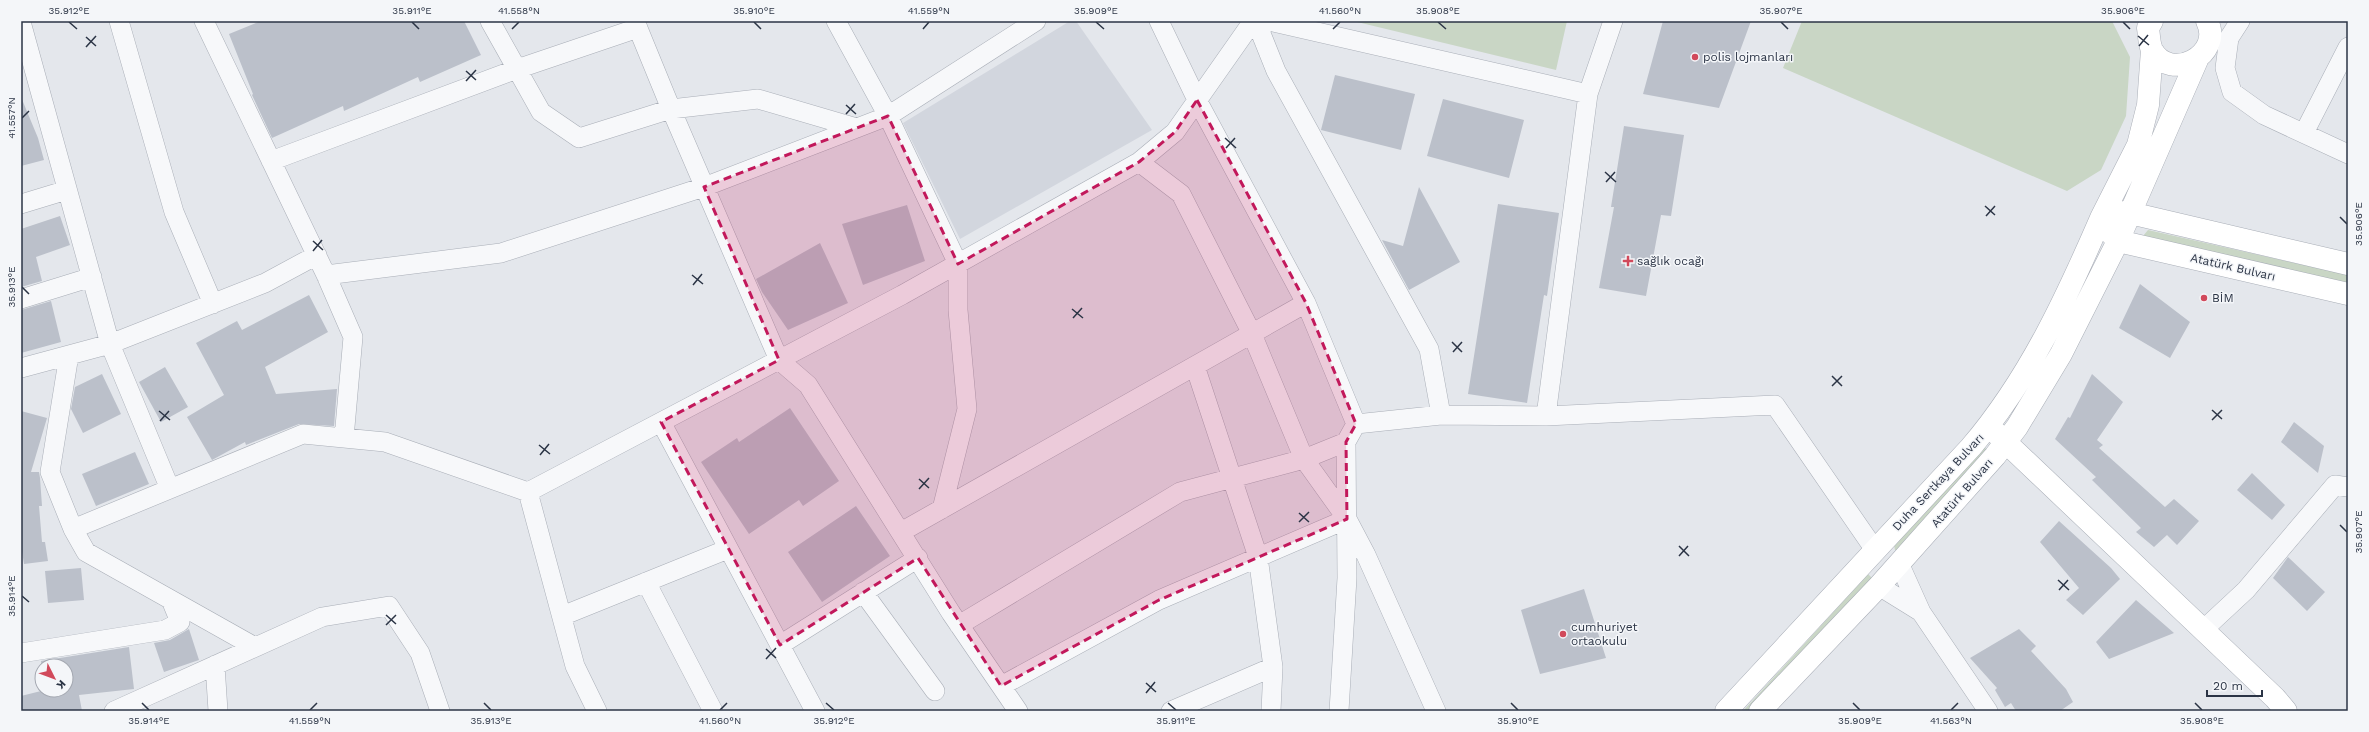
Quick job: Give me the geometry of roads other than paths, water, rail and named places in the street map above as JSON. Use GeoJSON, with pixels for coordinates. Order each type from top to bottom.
{"type":"FeatureCollection","features":[{"type":"Feature","properties":{"kind":"main road","name":"Duha Sertkaya Bulvarı"},"geometry":{"type":"LineString","coordinates":[[1726,711],[1989,427],[2021,380],[2041,346],[2101,218],[2138,145],[2148,105],[2152,50],[2148,23]]}},
{"type":"Feature","properties":{"kind":"main road","name":"Atatürk Bulvarı"},"geometry":{"type":"LineString","coordinates":[[1760,711],[1879,586],[2006,441],[2029,409],[2061,354],[2118,241],[2197,60],[2206,51],[2215,33]]}},
{"type":"Feature","properties":{"kind":"main road"},"geometry":{"type":"LineString","coordinates":[[2152,50],[2164,61],[2181,65],[2197,60]]}},
{"type":"Feature","properties":{"kind":"main road"},"geometry":{"type":"LineString","coordinates":[[2118,241],[2105,227],[2101,218],[2118,212],[2130,213],[2348,264]]}},
{"type":"Feature","properties":{"kind":"main road","name":"Atatürk Bulvarı"},"geometry":{"type":"LineString","coordinates":[[2118,241],[2348,294]]}},
{"type":"Feature","properties":{"kind":"main road"},"geometry":{"type":"LineString","coordinates":[[1989,427],[2006,441],[2275,698],[2286,711]]}},
{"type":"Feature","properties":{"kind":"main road"},"geometry":{"type":"LineString","coordinates":[[1874,550],[1899,563]]}},
{"type":"Feature","properties":{"kind":"main road"},"geometry":{"type":"LineString","coordinates":[[1874,550],[1879,586]]}},
{"type":"Feature","properties":{"kind":"street"},"geometry":{"type":"LineString","coordinates":[[119,21],[174,212],[213,304]]}},
{"type":"Feature","properties":{"kind":"street"},"geometry":{"type":"LineString","coordinates":[[204,21],[326,275],[352,337],[344,438]]}},
{"type":"Feature","properties":{"kind":"street"},"geometry":{"type":"LineString","coordinates":[[490,21],[541,112],[579,138],[671,109],[758,99],[857,128]]}},
{"type":"Feature","properties":{"kind":"street"},"geometry":{"type":"LineString","coordinates":[[836,21],[888,116],[958,264],[958,310],[967,409],[942,509]]}},
{"type":"Feature","properties":{"kind":"street"},"geometry":{"type":"LineString","coordinates":[[326,275],[501,253],[704,187],[888,116],[1036,21]]}},
{"type":"Feature","properties":{"kind":"street"},"geometry":{"type":"LineString","coordinates":[[1159,21],[1197,100],[1306,303],[1356,424]]}},
{"type":"Feature","properties":{"kind":"street"},"geometry":{"type":"LineString","coordinates":[[74,529],[303,434],[384,442],[528,492],[958,264],[1139,162],[1174,132],[1253,21]]}},
{"type":"Feature","properties":{"kind":"street"},"geometry":{"type":"LineString","coordinates":[[1256,21],[1276,71],[1429,349],[1441,415]]}},
{"type":"Feature","properties":{"kind":"street"},"geometry":{"type":"LineString","coordinates":[[1269,21],[1588,94]]}},
{"type":"Feature","properties":{"kind":"street"},"geometry":{"type":"LineString","coordinates":[[1546,416],[1588,94],[1613,21]]}},
{"type":"Feature","properties":{"kind":"street"},"geometry":{"type":"LineString","coordinates":[[2240,21],[2215,33],[2232,92],[2264,114],[2348,154]]}},
{"type":"Feature","properties":{"kind":"street"},"geometry":{"type":"LineString","coordinates":[[21,22],[110,344],[170,489]]}},
{"type":"Feature","properties":{"kind":"street"},"geometry":{"type":"LineString","coordinates":[[271,161],[637,25],[704,187],[779,360],[808,384],[959,625],[1018,711]]}},
{"type":"Feature","properties":{"kind":"street"},"geometry":{"type":"LineString","coordinates":[[2304,133],[2348,47]]}},
{"type":"Feature","properties":{"kind":"street"},"geometry":{"type":"LineString","coordinates":[[1139,162],[1181,194],[1252,334],[1304,459],[1347,519],[1366,555],[1436,711]]}},
{"type":"Feature","properties":{"kind":"street"},"geometry":{"type":"LineString","coordinates":[[21,204],[67,190]]}},
{"type":"Feature","properties":{"kind":"street"},"geometry":{"type":"LineString","coordinates":[[21,368],[110,344],[265,283],[317,256]]}},
{"type":"Feature","properties":{"kind":"street"},"geometry":{"type":"LineString","coordinates":[[21,299],[92,277]]}},
{"type":"Feature","properties":{"kind":"street"},"geometry":{"type":"LineString","coordinates":[[900,532],[1306,303]]}},
{"type":"Feature","properties":{"kind":"street"},"geometry":{"type":"LineString","coordinates":[[69,355],[50,472],[74,529],[86,552],[255,647]]}},
{"type":"Feature","properties":{"kind":"street"},"geometry":{"type":"LineString","coordinates":[[1195,366],[1258,558],[1273,667],[1271,711]]}},
{"type":"Feature","properties":{"kind":"street"},"geometry":{"type":"LineString","coordinates":[[1356,424],[1441,415],[1546,416],[1775,405],[1874,550]]}},
{"type":"Feature","properties":{"kind":"street"},"geometry":{"type":"LineString","coordinates":[[661,422],[815,711]]}},
{"type":"Feature","properties":{"kind":"street"},"geometry":{"type":"LineString","coordinates":[[1339,711],[1347,578],[1346,442],[1356,424]]}},
{"type":"Feature","properties":{"kind":"street"},"geometry":{"type":"LineString","coordinates":[[959,625],[1180,492],[1304,459],[1346,442]]}},
{"type":"Feature","properties":{"kind":"street"},"geometry":{"type":"LineString","coordinates":[[2203,630],[2246,590],[2335,485],[2348,487]]}},
{"type":"Feature","properties":{"kind":"street"},"geometry":{"type":"LineString","coordinates":[[528,492],[575,666],[597,711]]}},
{"type":"Feature","properties":{"kind":"street"},"geometry":{"type":"LineString","coordinates":[[1001,686],[1158,600],[1347,519]]}},
{"type":"Feature","properties":{"kind":"street"},"geometry":{"type":"LineString","coordinates":[[562,616],[728,549]]}},
{"type":"Feature","properties":{"kind":"street"},"geometry":{"type":"LineString","coordinates":[[780,645],[918,558]]}},
{"type":"Feature","properties":{"kind":"street"},"geometry":{"type":"LineString","coordinates":[[1899,563],[1921,612],[1988,711]]}},
{"type":"Feature","properties":{"kind":"street"},"geometry":{"type":"LineString","coordinates":[[646,582],[713,711]]}},
{"type":"Feature","properties":{"kind":"street"},"geometry":{"type":"LineString","coordinates":[[1879,586],[1921,612]]}},
{"type":"Feature","properties":{"kind":"street"},"geometry":{"type":"LineString","coordinates":[[863,592],[935,691]]}},
{"type":"Feature","properties":{"kind":"street"},"geometry":{"type":"LineString","coordinates":[[21,653],[165,630],[180,622],[171,600]]}},
{"type":"Feature","properties":{"kind":"street"},"geometry":{"type":"LineString","coordinates":[[114,711],[322,617],[389,606],[420,654],[440,711]]}},
{"type":"Feature","properties":{"kind":"street"},"geometry":{"type":"LineString","coordinates":[[215,665],[218,711]]}},
{"type":"Feature","properties":{"kind":"street"},"geometry":{"type":"LineString","coordinates":[[1171,711],[1273,667]]}},
{"type":"Feature","properties":{"kind":"place","name":"polis lojmanları"},"geometry":{"type":"Point","coordinates":[1695,57]}},
{"type":"Feature","properties":{"kind":"place","name":"sağlık ocağı"},"geometry":{"type":"Point","coordinates":[1628,261]}},
{"type":"Feature","properties":{"kind":"place","name":"BİM"},"geometry":{"type":"Point","coordinates":[2204,298]}},
{"type":"Feature","properties":{"kind":"place","name":"cumhuriyet ortaokulu"},"geometry":{"type":"Point","coordinates":[1563,634]}}]}
